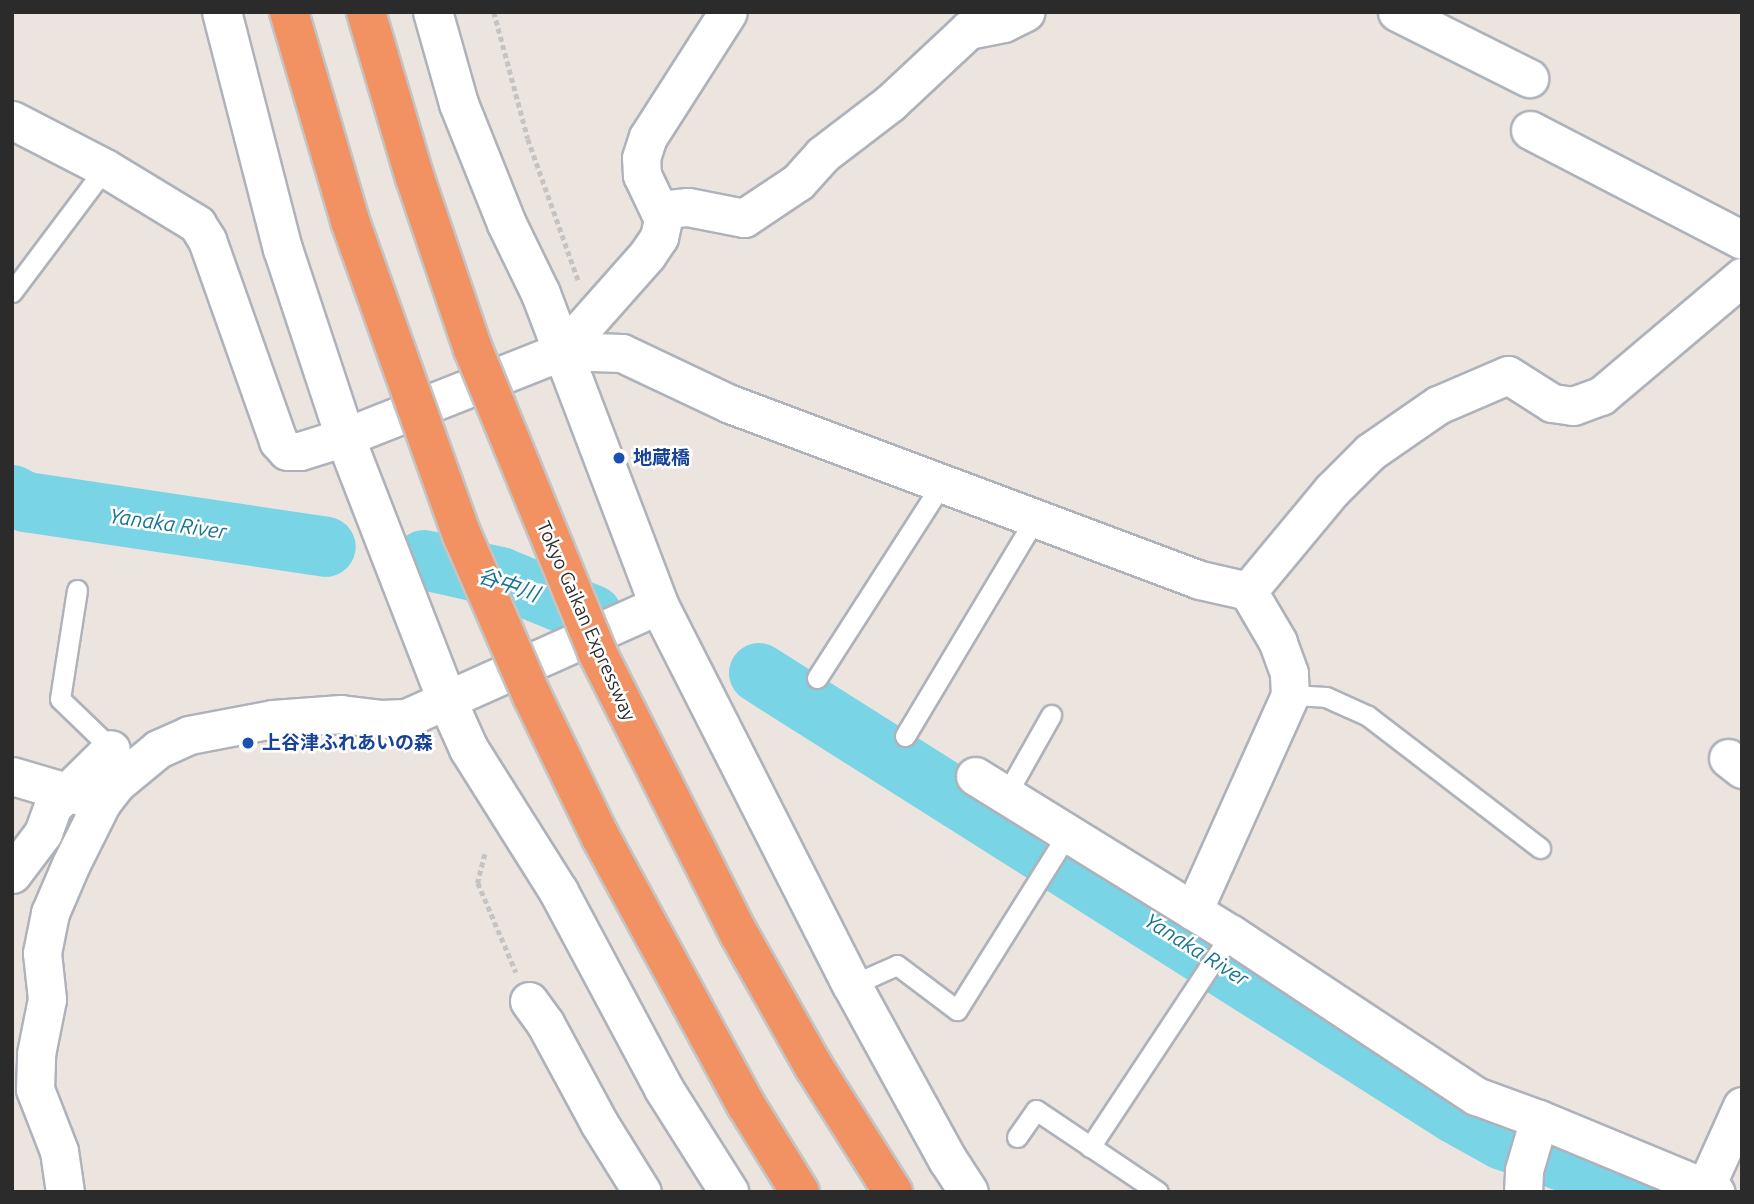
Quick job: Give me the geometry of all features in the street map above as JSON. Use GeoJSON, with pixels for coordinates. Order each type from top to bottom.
{"type":"FeatureCollection","features":[{"type":"Feature","properties":{"kind":"highway"},"geometry":{"type":"LineString","coordinates":[[289,12],[350,221],[407,386],[462,534],[505,634],[601,838],[673,975],[746,1105],[800,1192]]}},
{"type":"Feature","properties":{"kind":"highway","name":"Tokyo Gaikan Expressway"},"geometry":{"type":"LineString","coordinates":[[366,12],[415,178],[473,349],[597,652],[739,934],[814,1067],[893,1192]]}},
{"type":"Feature","properties":{"kind":"street"},"geometry":{"type":"LineString","coordinates":[[222,12],[283,249],[345,437],[446,698],[469,749],[559,892],[664,1089],[729,1192]]}},
{"type":"Feature","properties":{"kind":"street"},"geometry":{"type":"LineString","coordinates":[[433,12],[459,104],[562,351],[659,605],[852,985],[948,1160],[969,1192]]}},
{"type":"Feature","properties":{"kind":"street"},"geometry":{"type":"LineString","coordinates":[[562,351],[647,255],[659,237],[663,219],[642,175],[641,158],[648,137],[728,12]]}},
{"type":"Feature","properties":{"kind":"street"},"geometry":{"type":"LineString","coordinates":[[659,210],[688,207],[744,218],[798,182],[822,155],[890,103],[968,30],[1003,23],[1026,12]]}},
{"type":"Feature","properties":{"kind":"street"},"geometry":{"type":"LineString","coordinates":[[1397,12],[1529,78]]}},
{"type":"Feature","properties":{"kind":"street"},"geometry":{"type":"LineString","coordinates":[[12,120],[105,168],[197,224],[206,240],[278,441],[287,451],[300,451],[345,437],[562,351],[622,353],[730,404],[1200,580],[1248,591],[1278,642],[1289,673],[1290,695],[1193,911]]}},
{"type":"Feature","properties":{"kind":"street"},"geometry":{"type":"LineString","coordinates":[[1530,130],[1742,240]]}},
{"type":"Feature","properties":{"kind":"street"},"geometry":{"type":"LineString","coordinates":[[1248,591],[1341,480],[1370,452],[1438,405],[1508,375],[1552,403],[1573,406],[1601,396],[1742,277]]}},
{"type":"Feature","properties":{"kind":"street"},"geometry":{"type":"LineString","coordinates":[[12,874],[43,834],[53,806],[66,791],[122,758],[158,749],[189,735],[274,719],[341,714],[380,719],[406,718],[659,605]]}},
{"type":"Feature","properties":{"kind":"street"},"geometry":{"type":"LineString","coordinates":[[65,1192],[59,1151],[35,1089],[36,1055],[47,999],[42,953],[50,913],[122,758]]}},
{"type":"Feature","properties":{"kind":"street"},"geometry":{"type":"LineString","coordinates":[[12,776],[102,802]]}},
{"type":"Feature","properties":{"kind":"street"},"geometry":{"type":"LineString","coordinates":[[975,776],[1006,795],[1064,840],[1193,911],[1227,940],[1476,1096],[1536,1126],[1710,1190],[1742,1106]]}},
{"type":"Feature","properties":{"kind":"street"},"geometry":{"type":"LineString","coordinates":[[529,1001],[545,1023],[599,1123],[642,1192]]}},
{"type":"Feature","properties":{"kind":"street"},"geometry":{"type":"LineString","coordinates":[[1523,1181],[1536,1126]]}},
{"type":"Feature","properties":{"kind":"lane"},"geometry":{"type":"LineString","coordinates":[[12,292],[105,168]]}},
{"type":"Feature","properties":{"kind":"lane"},"geometry":{"type":"LineString","coordinates":[[817,678],[942,483]]}},
{"type":"Feature","properties":{"kind":"lane"},"geometry":{"type":"LineString","coordinates":[[905,736],[1035,519]]}},
{"type":"Feature","properties":{"kind":"lane"},"geometry":{"type":"LineString","coordinates":[[77,590],[60,699],[122,758]]}},
{"type":"Feature","properties":{"kind":"lane"},"geometry":{"type":"LineString","coordinates":[[1290,695],[1326,696],[1368,716],[1540,848]]}},
{"type":"Feature","properties":{"kind":"lane"},"geometry":{"type":"LineString","coordinates":[[1006,795],[1051,715]]}},
{"type":"Feature","properties":{"kind":"lane"},"geometry":{"type":"LineString","coordinates":[[852,985],[897,965],[957,1010],[1064,840]]}},
{"type":"Feature","properties":{"kind":"lane"},"geometry":{"type":"LineString","coordinates":[[1090,1147],[1227,940]]}},
{"type":"Feature","properties":{"kind":"lane"},"geometry":{"type":"LineString","coordinates":[[1017,1137],[1036,1110],[1158,1192]]}},
{"type":"Feature","properties":{"kind":"path"},"geometry":{"type":"LineString","coordinates":[[494,12],[528,139],[582,290]]}},
{"type":"Feature","properties":{"kind":"path"},"geometry":{"type":"LineString","coordinates":[[485,854],[478,883],[529,1001]]}},
{"type":"Feature","properties":{"kind":"waterway","name":"Yanaka River"},"geometry":{"type":"LineString","coordinates":[[12,495],[26,502],[326,547]]}},
{"type":"Feature","properties":{"kind":"waterway","name":"谷中川"},"geometry":{"type":"LineString","coordinates":[[424,560],[500,577],[592,615]]}},
{"type":"Feature","properties":{"kind":"waterway","name":"Yanaka River"},"geometry":{"type":"LineString","coordinates":[[759,673],[1456,1114],[1503,1140],[1651,1192]]}},
{"type":"Feature","properties":{"kind":"place","name":"地蔵橋"},"geometry":{"type":"Point","coordinates":[619,458]}},
{"type":"Feature","properties":{"kind":"place","name":"上谷津ふれあいの森"},"geometry":{"type":"Point","coordinates":[248,743]}}]}
